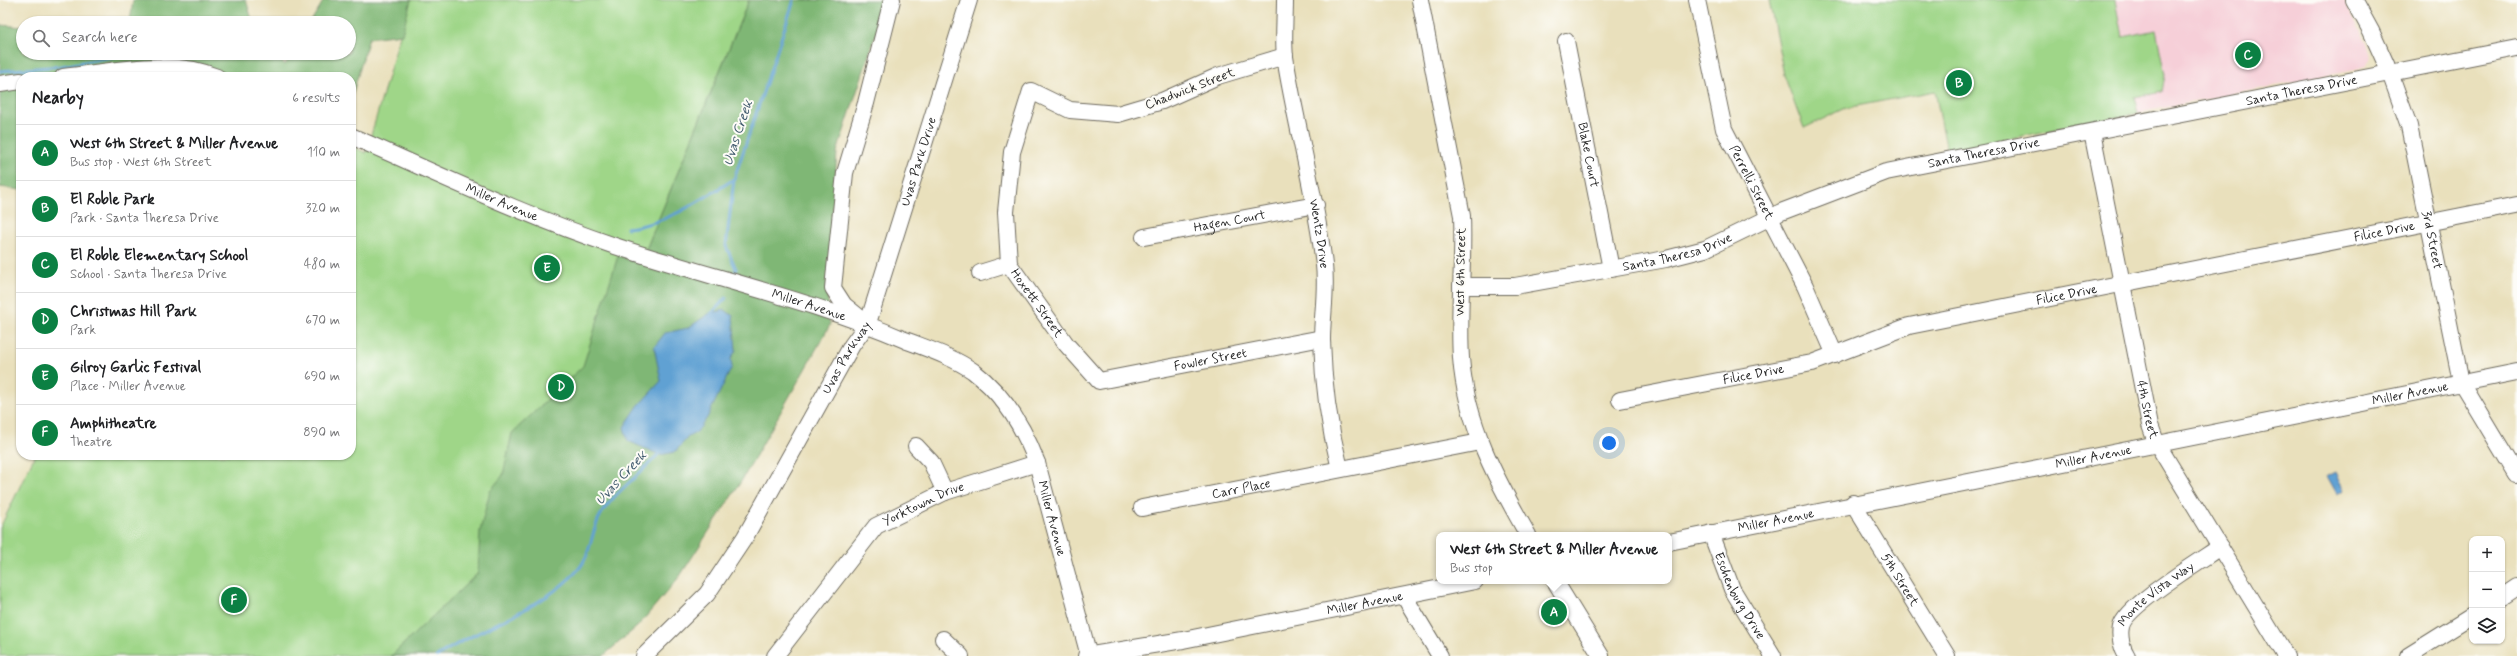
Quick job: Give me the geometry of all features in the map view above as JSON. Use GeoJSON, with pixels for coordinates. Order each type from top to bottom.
{"type":"FeatureCollection","features":[{"type":"Feature","properties":{"kind":"street","name":"Uvas Parkway"},"geometry":{"type":"LineString","coordinates":[[644,656],[707,594],[745,537],[852,345],[868,323],[844,305],[832,288],[845,173],[866,103],[892,0]]}},
{"type":"Feature","properties":{"kind":"street","name":"Uvas Park Drive"},"geometry":{"type":"LineString","coordinates":[[868,323],[969,0]]}},
{"type":"Feature","properties":{"kind":"street","name":"Wentz Drive"},"geometry":{"type":"LineString","coordinates":[[1285,0],[1285,56],[1316,205],[1326,288],[1322,338],[1323,381],[1332,438],[1340,469]]}},
{"type":"Feature","properties":{"kind":"street","name":"West 6th Street"},"geometry":{"type":"LineString","coordinates":[[1420,0],[1462,216],[1462,360],[1480,442],[1493,475],[1526,532]]}},
{"type":"Feature","properties":{"kind":"street","name":"Perrelli Street"},"geometry":{"type":"LineString","coordinates":[[1696,0],[1724,129],[1812,300],[1835,355]]}},
{"type":"Feature","properties":{"kind":"street","name":"3rd Street"},"geometry":{"type":"LineString","coordinates":[[2354,0],[2371,31],[2390,73],[2409,126],[2461,382],[2517,475]]}},
{"type":"Feature","properties":{"kind":"street","name":"Blake Court"},"geometry":{"type":"LineString","coordinates":[[1566,41],[1611,269]]}},
{"type":"Feature","properties":{"kind":"street","name":"Santa Theresa Drive"},"geometry":{"type":"LineString","coordinates":[[1461,286],[1503,287],[1611,269],[1705,249],[1805,202],[1886,172],[2517,48]]}},
{"type":"Feature","properties":{"kind":"street","name":"Chadwick Street"},"geometry":{"type":"LineString","coordinates":[[1070,110],[1118,114],[1162,101],[1218,76],[1285,56]]}},
{"type":"Feature","properties":{"kind":"street"},"geometry":{"type":"LineString","coordinates":[[114,72],[164,67],[185,68],[199,72]]}},
{"type":"Feature","properties":{"kind":"street"},"geometry":{"type":"LineString","coordinates":[[0,84],[16,82]]}},
{"type":"Feature","properties":{"kind":"street","name":"Hoxett Street"},"geometry":{"type":"LineString","coordinates":[[1070,110],[1031,91],[1012,152],[1006,212],[1009,264],[1066,344],[1099,381]]}},
{"type":"Feature","properties":{"kind":"street","name":"4th Street"},"geometry":{"type":"LineString","coordinates":[[2092,132],[2150,425],[2156,442],[2286,656]]}},
{"type":"Feature","properties":{"kind":"street","name":"Miller Avenue"},"geometry":{"type":"LineString","coordinates":[[356,138],[492,198],[611,245],[868,323],[949,358],[972,371],[1012,413],[1027,436],[1037,463],[1088,656],[1183,640],[1461,584]]}},
{"type":"Feature","properties":{"kind":"street","name":"Hagen Court"},"geometry":{"type":"LineString","coordinates":[[1144,237],[1316,205]]}},
{"type":"Feature","properties":{"kind":"street","name":"Filice Drive"},"geometry":{"type":"LineString","coordinates":[[1620,400],[1812,363],[1909,326],[2121,282],[2517,205]]}},
{"type":"Feature","properties":{"kind":"street"},"geometry":{"type":"LineString","coordinates":[[980,273],[1009,264]]}},
{"type":"Feature","properties":{"kind":"street","name":"Fowler Street"},"geometry":{"type":"LineString","coordinates":[[1099,381],[1322,338]]}},
{"type":"Feature","properties":{"kind":"street","name":"Miller Avenue"},"geometry":{"type":"LineString","coordinates":[[1672,541],[1853,503],[2156,442],[2517,372]]}},
{"type":"Feature","properties":{"kind":"street","name":"Carr Place"},"geometry":{"type":"LineString","coordinates":[[1142,508],[1480,442]]}},
{"type":"Feature","properties":{"kind":"street"},"geometry":{"type":"LineString","coordinates":[[916,446],[931,462],[945,492]]}},
{"type":"Feature","properties":{"kind":"street","name":"Yorktown Drive"},"geometry":{"type":"LineString","coordinates":[[775,656],[876,526],[945,492],[1037,463]]}},
{"type":"Feature","properties":{"kind":"street","name":"5th Street"},"geometry":{"type":"LineString","coordinates":[[1853,503],[1947,656]]}},
{"type":"Feature","properties":{"kind":"street","name":"Eschenburg Drive"},"geometry":{"type":"LineString","coordinates":[[1711,534],[1732,589],[1773,656]]}},
{"type":"Feature","properties":{"kind":"street","name":"Monte Vista Way"},"geometry":{"type":"LineString","coordinates":[[2127,656],[2123,650],[2121,626],[2133,607],[2220,546]]}},
{"type":"Feature","properties":{"kind":"street"},"geometry":{"type":"LineString","coordinates":[[1557,584],[1601,656]]}},
{"type":"Feature","properties":{"kind":"street"},"geometry":{"type":"LineString","coordinates":[[2505,595],[2517,587]]}},
{"type":"Feature","properties":{"kind":"street"},"geometry":{"type":"LineString","coordinates":[[1404,596],[1440,656]]}},
{"type":"Feature","properties":{"kind":"street"},"geometry":{"type":"LineString","coordinates":[[2408,656],[2469,618]]}},
{"type":"Feature","properties":{"kind":"street"},"geometry":{"type":"LineString","coordinates":[[943,639],[960,656]]}},
{"type":"Feature","properties":{"kind":"shaded area"},"geometry":{"type":"Polygon","coordinates":[[[2115,0],[2344,0],[2367,44],[2371,57],[2367,65],[2360,69],[2138,113],[2115,0]]]}},
{"type":"Feature","properties":{"kind":"green space"},"geometry":{"type":"Polygon","coordinates":[[[133,0],[246,0],[251,16],[131,16],[133,0]]]}},
{"type":"Feature","properties":{"kind":"green space"},"geometry":{"type":"Polygon","coordinates":[[[324,0],[411,0],[402,34],[369,38],[356,82],[356,72],[16,72],[16,189],[0,187],[0,25],[16,26],[16,60],[281,60],[285,65],[288,60],[356,60],[356,16],[314,16],[324,0]]]}},
{"type":"Feature","properties":{"kind":"green space"},"geometry":{"type":"Polygon","coordinates":[[[410,0],[749,0],[640,264],[585,656],[0,656],[0,528],[33,460],[356,460],[356,148],[366,153],[410,0]]]}},
{"type":"Feature","properties":{"kind":"green space"},"geometry":{"type":"Polygon","coordinates":[[[749,0],[887,0],[837,152],[827,290],[830,325],[742,480],[680,576],[638,626],[603,656],[391,656],[478,573],[480,531],[490,491],[503,475],[512,433],[583,366],[618,256],[640,264],[749,0]]]}},
{"type":"Feature","properties":{"kind":"green space"},"geometry":{"type":"Polygon","coordinates":[[[1769,0],[2115,0],[2122,37],[2156,30],[2165,75],[2162,92],[2134,97],[2138,113],[1947,151],[1935,91],[1846,108],[1804,128],[1784,75],[1769,0]]]}},
{"type":"Feature","properties":{"kind":"water"},"geometry":{"type":"Polygon","coordinates":[[[725,310],[733,316],[736,350],[731,359],[732,367],[707,418],[697,432],[688,437],[675,452],[660,455],[628,441],[624,427],[638,406],[661,381],[654,347],[665,333],[688,328],[710,313],[725,310]]]}},
{"type":"Feature","properties":{"kind":"water"},"geometry":{"type":"Polygon","coordinates":[[[2335,472],[2344,490],[2337,494],[2327,476],[2335,472]]]}},
{"type":"Feature","properties":{"kind":"waterway","name":"Uvas Creek"},"geometry":{"type":"LineString","coordinates":[[735,276],[736,269],[726,246],[734,179],[794,0]]}},
{"type":"Feature","properties":{"kind":"waterway"},"geometry":{"type":"LineString","coordinates":[[0,71],[62,66],[95,60]]}},
{"type":"Feature","properties":{"kind":"waterway"},"geometry":{"type":"LineString","coordinates":[[627,228],[642,226],[670,216],[696,203],[734,179]]}},
{"type":"Feature","properties":{"kind":"waterway","name":"Uvas Creek"},"geometry":{"type":"LineString","coordinates":[[711,314],[726,298]]}},
{"type":"Feature","properties":{"kind":"waterway","name":"Uvas Creek"},"geometry":{"type":"LineString","coordinates":[[437,656],[454,645],[528,608],[562,585],[582,565],[588,552],[596,525],[604,509],[611,500],[661,451]]}},
{"type":"Feature","properties":{"kind":"place","name":"El Roble Elementary School"},"geometry":{"type":"Point","coordinates":[2248,55]}},
{"type":"Feature","properties":{"kind":"place","name":"El Roble Park"},"geometry":{"type":"Point","coordinates":[1959,83]}},
{"type":"Feature","properties":{"kind":"place","name":"Gilroy Garlic Festival"},"geometry":{"type":"Point","coordinates":[547,268]}},
{"type":"Feature","properties":{"kind":"place","name":"Christmas Hill Park"},"geometry":{"type":"Point","coordinates":[561,387]}},
{"type":"Feature","properties":{"kind":"place","name":"Amphitheatre"},"geometry":{"type":"Point","coordinates":[234,600]}},
{"type":"Feature","properties":{"kind":"place","name":"West 6th Street & Miller Avenue"},"geometry":{"type":"Point","coordinates":[1554,612]}}]}
